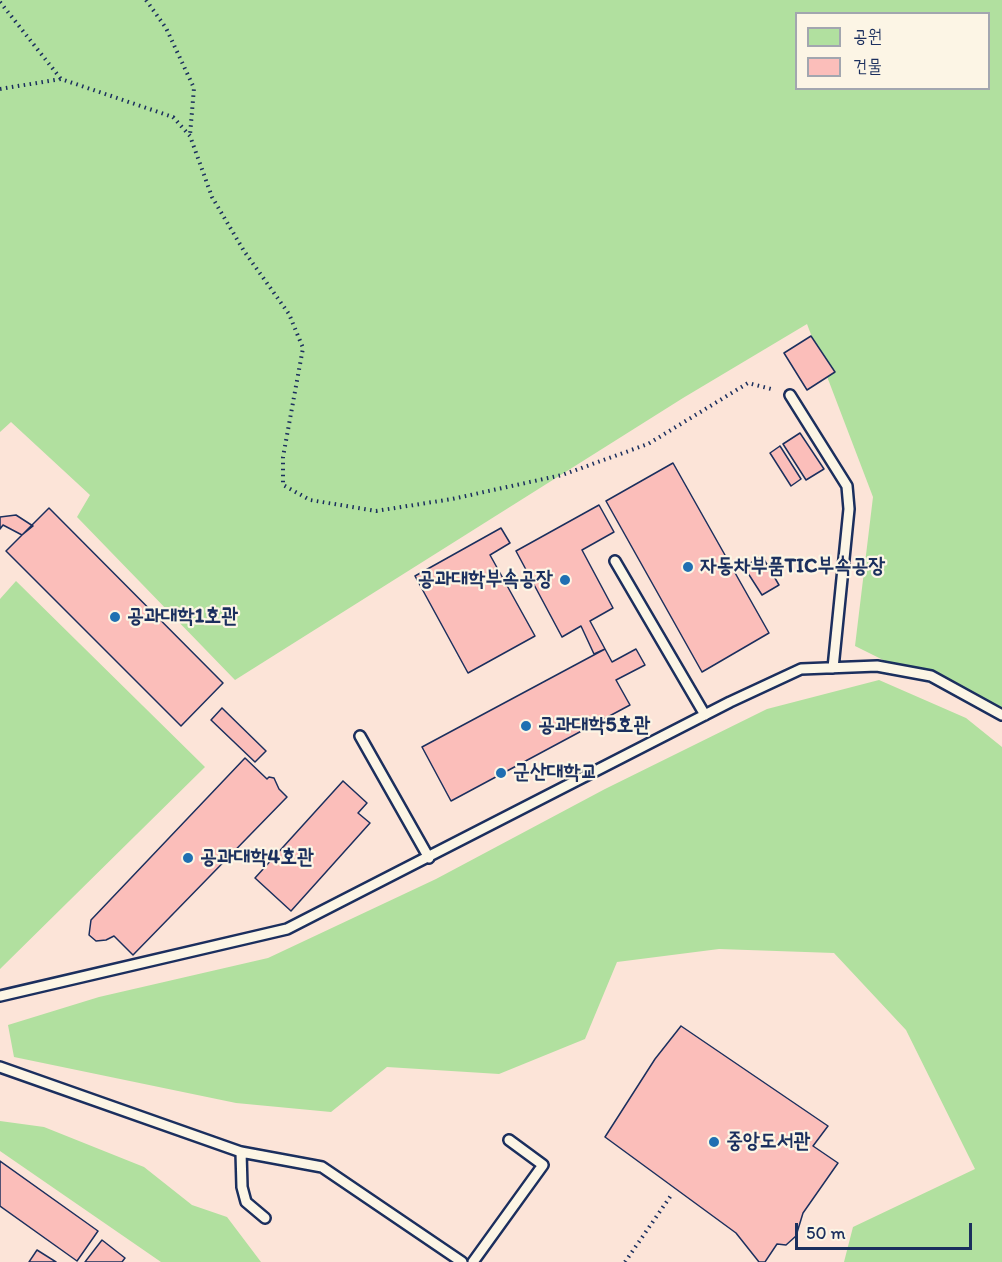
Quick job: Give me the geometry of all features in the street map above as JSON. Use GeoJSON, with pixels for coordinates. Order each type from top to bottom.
{"type":"FeatureCollection","features":[{"type":"Feature","properties":{"kind":"lane"},"geometry":{"type":"LineString","coordinates":[[790,395],[847,486],[849,508],[833,668]]}},
{"type":"Feature","properties":{"kind":"lane"},"geometry":{"type":"LineString","coordinates":[[615,561],[705,715]]}},
{"type":"Feature","properties":{"kind":"lane"},"geometry":{"type":"LineString","coordinates":[[0,996],[287,929],[705,715],[801,669],[877,666],[931,676],[1002,715]]}},
{"type":"Feature","properties":{"kind":"lane"},"geometry":{"type":"LineString","coordinates":[[360,736],[429,858]]}},
{"type":"Feature","properties":{"kind":"lane"},"geometry":{"type":"LineString","coordinates":[[0,1067],[241,1152],[322,1167],[462,1262]]}},
{"type":"Feature","properties":{"kind":"lane"},"geometry":{"type":"LineString","coordinates":[[473,1262],[543,1165],[509,1140]]}},
{"type":"Feature","properties":{"kind":"lane"},"geometry":{"type":"LineString","coordinates":[[241,1152],[242,1187],[246,1202],[265,1218]]}},
{"type":"Feature","properties":{"kind":"path"},"geometry":{"type":"LineString","coordinates":[[146,0],[166,28],[194,88],[190,136]]}},
{"type":"Feature","properties":{"kind":"path"},"geometry":{"type":"LineString","coordinates":[[0,2],[61,80]]}},
{"type":"Feature","properties":{"kind":"path"},"geometry":{"type":"LineString","coordinates":[[0,89],[61,80],[173,117],[190,136],[212,197],[244,251],[289,314],[303,348],[283,457],[283,485],[310,500],[376,511],[452,499],[562,475],[648,444],[748,383],[790,395]]}},
{"type":"Feature","properties":{"kind":"path"},"geometry":{"type":"LineString","coordinates":[[625,1262],[672,1194]]}},
{"type":"Feature","properties":{"kind":"shaded area","name":"군산대학교"},"geometry":{"type":"Polygon","coordinates":[[[0,255],[1002,284],[1002,1262],[0,1262],[0,255]]]}},
{"type":"Feature","properties":{"kind":"green space"},"geometry":{"type":"Polygon","coordinates":[[[0,0],[1002,0],[1002,719],[855,646],[873,497],[807,324],[683,398],[235,680],[77,517],[90,495],[11,422],[0,432],[0,0]]]}},
{"type":"Feature","properties":{"kind":"green space"},"geometry":{"type":"Polygon","coordinates":[[[16,581],[205,767],[0,969],[0,599],[16,581]]]}},
{"type":"Feature","properties":{"kind":"green space"},"geometry":{"type":"Polygon","coordinates":[[[879,680],[966,718],[1002,747],[1002,1262],[844,1262],[853,1227],[975,1169],[906,1030],[834,953],[719,949],[617,962],[585,1039],[499,1074],[387,1067],[331,1112],[236,1103],[14,1057],[8,1025],[99,997],[268,958],[436,879],[605,789],[767,709],[879,680]]]}},
{"type":"Feature","properties":{"kind":"green space"},"geometry":{"type":"Polygon","coordinates":[[[0,1121],[44,1127],[144,1167],[192,1205],[227,1217],[261,1262],[161,1262],[0,1151],[0,1121]]]}},
{"type":"Feature","properties":{"kind":"building"},"geometry":{"type":"Polygon","coordinates":[[[811,336],[835,372],[807,390],[784,353],[811,336]]]}},
{"type":"Feature","properties":{"kind":"building"},"geometry":{"type":"Polygon","coordinates":[[[800,433],[824,469],[806,480],[783,444],[800,433]]]}},
{"type":"Feature","properties":{"kind":"building"},"geometry":{"type":"Polygon","coordinates":[[[780,446],[801,479],[791,486],[770,453],[780,446]]]}},
{"type":"Feature","properties":{"kind":"building","name":"자동차부품TIC부속공장"},"geometry":{"type":"Polygon","coordinates":[[[673,463],[769,633],[702,672],[606,501],[673,463]]]}},
{"type":"Feature","properties":{"kind":"building","name":"공과대학부속공장"},"geometry":{"type":"Polygon","coordinates":[[[599,505],[614,532],[582,550],[613,608],[590,621],[605,649],[594,654],[581,626],[562,637],[516,551],[599,505]]]}},
{"type":"Feature","properties":{"kind":"building","name":"공과대학1호관"},"geometry":{"type":"Polygon","coordinates":[[[49,508],[223,683],[181,726],[6,551],[49,508]]]}},
{"type":"Feature","properties":{"kind":"building"},"geometry":{"type":"Polygon","coordinates":[[[16,515],[33,526],[22,535],[3,525],[0,529],[0,517],[16,515]]]}},
{"type":"Feature","properties":{"kind":"building"},"geometry":{"type":"Polygon","coordinates":[[[501,528],[510,543],[490,555],[535,636],[468,673],[415,576],[501,528]]]}},
{"type":"Feature","properties":{"kind":"building"},"geometry":{"type":"Polygon","coordinates":[[[762,556],[779,585],[762,595],[744,567],[762,556]]]}},
{"type":"Feature","properties":{"kind":"building","name":"공과대학5호관"},"geometry":{"type":"Polygon","coordinates":[[[605,649],[612,662],[636,649],[645,665],[616,680],[630,705],[451,801],[422,747],[605,649]]]}},
{"type":"Feature","properties":{"kind":"building"},"geometry":{"type":"Polygon","coordinates":[[[222,708],[266,751],[255,762],[211,720],[222,708]]]}},
{"type":"Feature","properties":{"kind":"building","name":"공과대학4호관"},"geometry":{"type":"Polygon","coordinates":[[[245,758],[267,779],[274,778],[279,789],[287,797],[133,955],[114,936],[96,941],[89,935],[91,920],[245,758]]]}},
{"type":"Feature","properties":{"kind":"building"},"geometry":{"type":"Polygon","coordinates":[[[343,781],[367,803],[358,813],[370,823],[291,911],[255,878],[343,781]]]}},
{"type":"Feature","properties":{"kind":"building","name":"중앙도서관"},"geometry":{"type":"Polygon","coordinates":[[[681,1026],[828,1126],[813,1146],[838,1163],[803,1213],[796,1236],[786,1245],[777,1244],[765,1262],[759,1262],[736,1233],[605,1137],[655,1059],[681,1026]]]}},
{"type":"Feature","properties":{"kind":"building"},"geometry":{"type":"Polygon","coordinates":[[[0,1161],[98,1231],[77,1261],[0,1206],[0,1161]]]}},
{"type":"Feature","properties":{"kind":"building"},"geometry":{"type":"Polygon","coordinates":[[[102,1240],[125,1258],[122,1262],[85,1262],[102,1240]]]}},
{"type":"Feature","properties":{"kind":"building"},"geometry":{"type":"Polygon","coordinates":[[[37,1250],[56,1262],[29,1262],[37,1250]]]}},
{"type":"Feature","properties":{"kind":"place","name":"자동차부품TIC부속공장"},"geometry":{"type":"Point","coordinates":[688,567]}},
{"type":"Feature","properties":{"kind":"place","name":"공과대학부속공장"},"geometry":{"type":"Point","coordinates":[565,580]}},
{"type":"Feature","properties":{"kind":"place","name":"공과대학1호관"},"geometry":{"type":"Point","coordinates":[115,617]}},
{"type":"Feature","properties":{"kind":"place","name":"공과대학5호관"},"geometry":{"type":"Point","coordinates":[526,726]}},
{"type":"Feature","properties":{"kind":"place","name":"군산대학교"},"geometry":{"type":"Point","coordinates":[501,773]}},
{"type":"Feature","properties":{"kind":"place","name":"공과대학4호관"},"geometry":{"type":"Point","coordinates":[188,858]}},
{"type":"Feature","properties":{"kind":"place","name":"중앙도서관"},"geometry":{"type":"Point","coordinates":[714,1142]}}]}
